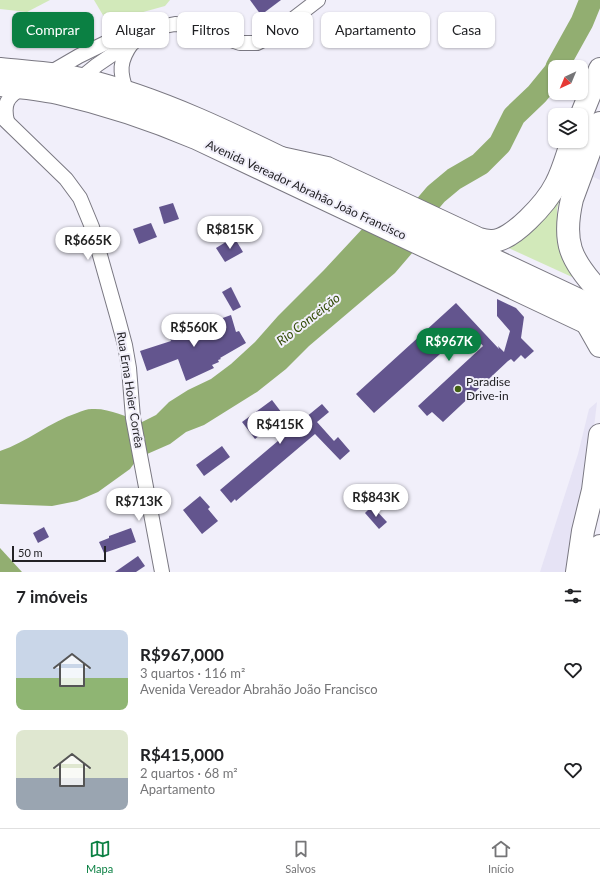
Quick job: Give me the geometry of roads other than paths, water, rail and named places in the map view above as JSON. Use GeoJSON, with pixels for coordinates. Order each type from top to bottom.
{"type":"FeatureCollection","features":[{"type":"Feature","properties":{"kind":"main road","name":"Avenida Vereador Abrahão João Francisco"},"geometry":{"type":"LineString","coordinates":[[0,69],[80,79],[179,111],[282,158],[327,168],[356,196]]}},
{"type":"Feature","properties":{"kind":"main road"},"geometry":{"type":"LineString","coordinates":[[584,108],[600,69]]}},
{"type":"Feature","properties":{"kind":"main road","name":"Avenida Vereador Abrahão João Francisco"},"geometry":{"type":"LineString","coordinates":[[0,85],[57,93],[111,107],[167,126],[203,141],[356,196],[446,239],[596,321]]}},
{"type":"Feature","properties":{"kind":"main road"},"geometry":{"type":"LineString","coordinates":[[600,123],[572,199],[568,233],[572,255],[578,267],[600,292]]}},
{"type":"Feature","properties":{"kind":"main road"},"geometry":{"type":"LineString","coordinates":[[356,196],[446,239],[478,239],[491,242],[507,237],[520,227],[548,197],[556,184],[569,148]]}},
{"type":"Feature","properties":{"kind":"main road"},"geometry":{"type":"LineString","coordinates":[[596,321],[600,346]]}},
{"type":"Feature","properties":{"kind":"main road"},"geometry":{"type":"LineString","coordinates":[[577,572],[583,532],[593,490],[600,435]]}},
{"type":"Feature","properties":{"kind":"main road"},"geometry":{"type":"LineString","coordinates":[[596,572],[600,546]]}},
{"type":"Feature","properties":{"kind":"street"},"geometry":{"type":"LineString","coordinates":[[169,25],[182,24],[235,41],[247,44],[257,43],[271,36],[318,0]]}},
{"type":"Feature","properties":{"kind":"street"},"geometry":{"type":"LineString","coordinates":[[48,74],[102,45]]}},
{"type":"Feature","properties":{"kind":"street"},"geometry":{"type":"LineString","coordinates":[[57,93],[66,89],[122,48]]}},
{"type":"Feature","properties":{"kind":"street"},"geometry":{"type":"LineString","coordinates":[[127,93],[121,77],[121,66],[124,55],[129,48]]}},
{"type":"Feature","properties":{"kind":"street","name":"Rua Erna Hoier Corrêa"},"geometry":{"type":"LineString","coordinates":[[22,88],[9,98],[5,105],[4,118],[66,179],[76,191],[84,206],[92,227],[118,318],[129,368],[133,418],[162,572]]}},
{"type":"Feature","properties":{"kind":"water"},"geometry":{"type":"Polygon","coordinates":[[[364,227],[413,252],[395,273],[309,346],[286,369],[257,392],[204,425],[186,432],[170,444],[138,458],[130,469],[98,492],[77,501],[52,506],[0,504],[0,451],[20,443],[57,421],[86,410],[105,410],[142,422],[156,415],[169,402],[188,390],[211,379],[231,364],[255,342],[364,227]]]}},
{"type":"Feature","properties":{"kind":"water"},"geometry":{"type":"Polygon","coordinates":[[[0,548],[22,572],[0,572],[0,548]]]}},
{"type":"Feature","properties":{"kind":"waterway","name":"Rio Conceição"},"geometry":{"type":"LineString","coordinates":[[561,60],[582,22],[591,0]]}},
{"type":"Feature","properties":{"kind":"waterway","name":"Rio Conceição"},"geometry":{"type":"LineString","coordinates":[[408,227],[436,194],[454,179],[480,164],[500,144],[514,116],[537,94],[548,81]]}},
{"type":"Feature","properties":{"kind":"place","name":"Paradise Drive-in"},"geometry":{"type":"Point","coordinates":[458,389]}}]}
